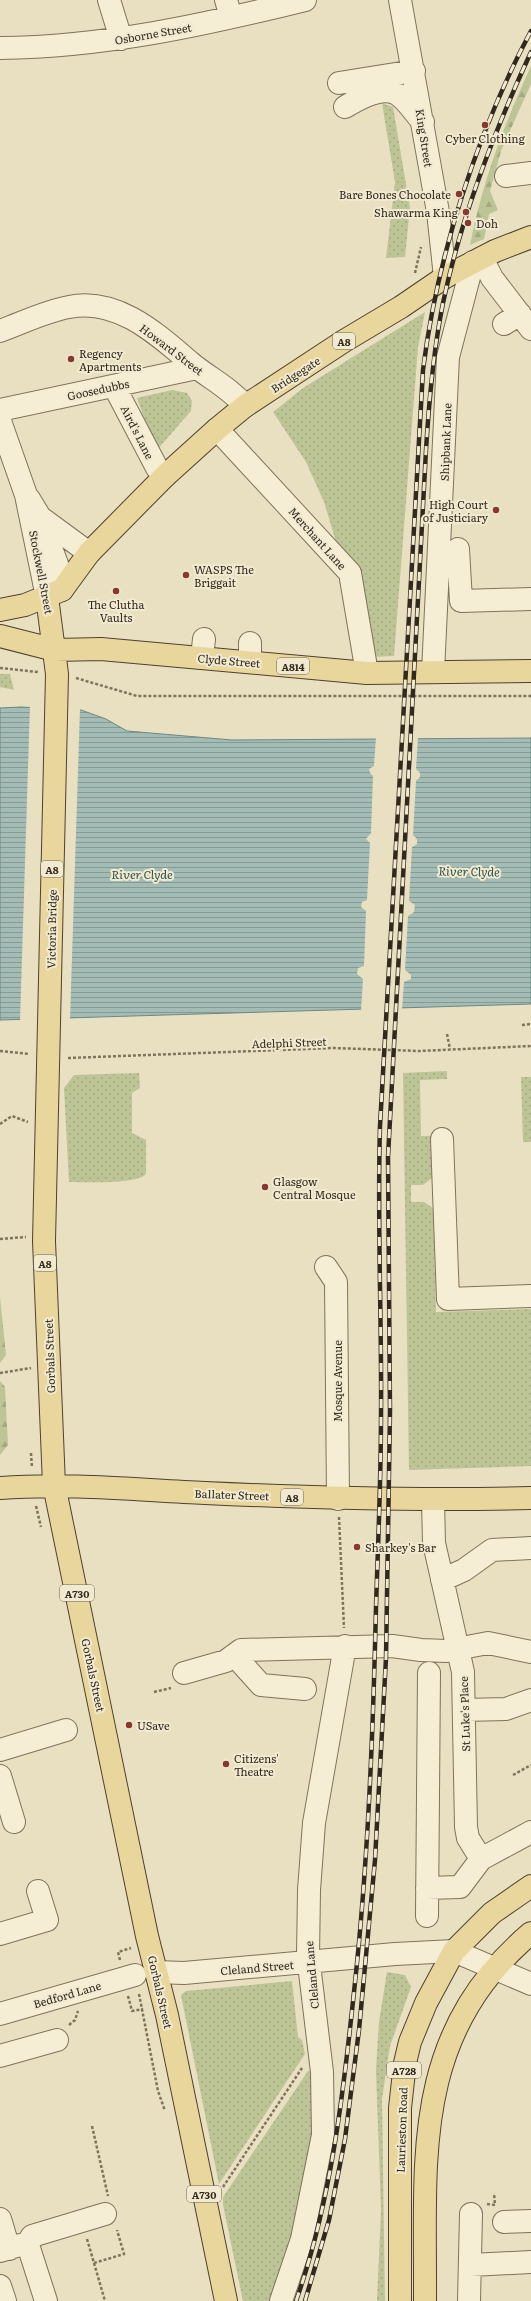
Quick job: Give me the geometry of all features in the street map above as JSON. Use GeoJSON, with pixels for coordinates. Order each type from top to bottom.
{"type":"FeatureCollection","features":[{"type":"Feature","properties":{"kind":"main road","name":"Bridgegate"},"geometry":{"type":"LineString","coordinates":[[89,553],[165,476],[245,406],[344,341],[401,307],[445,277],[477,260],[531,237]]}},
{"type":"Feature","properties":{"kind":"main road"},"geometry":{"type":"LineString","coordinates":[[0,610],[25,605],[55,593],[89,553]]}},
{"type":"Feature","properties":{"kind":"main road","name":"Stockwell Street"},"geometry":{"type":"LineString","coordinates":[[55,593],[55,650],[57,674],[56,697]]}},
{"type":"Feature","properties":{"kind":"main road","name":"Clyde Street"},"geometry":{"type":"LineString","coordinates":[[0,636],[55,650],[203,648],[250,653],[367,673],[531,670]]}},
{"type":"Feature","properties":{"kind":"main road","name":"Victoria Bridge"},"geometry":{"type":"LineString","coordinates":[[48,1048],[56,697]]}},
{"type":"Feature","properties":{"kind":"main road","name":"Gorbals Street"},"geometry":{"type":"LineString","coordinates":[[48,1048],[44,1241],[51,1365],[51,1449],[54,1485],[146,1973],[167,2015],[226,2301]]}},
{"type":"Feature","properties":{"kind":"main road","name":"Ballater Street"},"geometry":{"type":"LineString","coordinates":[[54,1485],[338,1499],[433,1500],[531,1498]]}},
{"type":"Feature","properties":{"kind":"main road","name":"A8"},"geometry":{"type":"LineString","coordinates":[[0,1488],[54,1485]]}},
{"type":"Feature","properties":{"kind":"main road","name":"Laurieston Road"},"geometry":{"type":"LineString","coordinates":[[400,2301],[400,2108],[405,2063],[420,2016],[454,1951],[492,1913],[531,1886]]}},
{"type":"Feature","properties":{"kind":"main road","name":"A728"},"geometry":{"type":"LineString","coordinates":[[425,2301],[426,2157],[433,2094],[442,2064],[462,2016],[494,1970],[509,1953],[531,1933]]}},
{"type":"Feature","properties":{"kind":"street"},"geometry":{"type":"LineString","coordinates":[[109,0],[120,39]]}},
{"type":"Feature","properties":{"kind":"street","name":"Osborne Street"},"geometry":{"type":"LineString","coordinates":[[0,48],[43,48],[120,39],[228,9],[304,0]]}},
{"type":"Feature","properties":{"kind":"street","name":"King Street"},"geometry":{"type":"LineString","coordinates":[[400,0],[414,71],[438,212],[445,277]]}},
{"type":"Feature","properties":{"kind":"street"},"geometry":{"type":"LineString","coordinates":[[339,83],[414,71]]}},
{"type":"Feature","properties":{"kind":"street"},"geometry":{"type":"LineString","coordinates":[[345,108],[370,94],[394,93],[401,97],[423,122]]}},
{"type":"Feature","properties":{"kind":"street"},"geometry":{"type":"LineString","coordinates":[[506,176],[531,173]]}},
{"type":"Feature","properties":{"kind":"street"},"geometry":{"type":"LineString","coordinates":[[477,260],[492,278],[518,322]]}},
{"type":"Feature","properties":{"kind":"street","name":"Shipbank Lane"},"geometry":{"type":"LineString","coordinates":[[433,672],[448,356],[477,260]]}},
{"type":"Feature","properties":{"kind":"street","name":"Howard Street"},"geometry":{"type":"LineString","coordinates":[[0,331],[69,306],[98,306],[122,313],[161,338],[197,368],[236,396],[245,406]]}},
{"type":"Feature","properties":{"kind":"street","name":"Goosedubbs"},"geometry":{"type":"LineString","coordinates":[[0,410],[197,368]]}},
{"type":"Feature","properties":{"kind":"street","name":"Aird's Lane"},"geometry":{"type":"LineString","coordinates":[[114,386],[157,468],[165,476]]}},
{"type":"Feature","properties":{"kind":"street","name":"Stockwell Street"},"geometry":{"type":"LineString","coordinates":[[0,422],[26,495],[55,593]]}},
{"type":"Feature","properties":{"kind":"street","name":"Merchant Lane"},"geometry":{"type":"LineString","coordinates":[[217,429],[350,573],[367,673]]}},
{"type":"Feature","properties":{"kind":"street","name":"Stockwell Street"},"geometry":{"type":"LineString","coordinates":[[26,495],[40,517],[60,572],[55,593]]}},
{"type":"Feature","properties":{"kind":"street","name":"Stockwell Street"},"geometry":{"type":"LineString","coordinates":[[40,517],[89,553]]}},
{"type":"Feature","properties":{"kind":"street"},"geometry":{"type":"LineString","coordinates":[[458,549],[461,601],[531,599]]}},
{"type":"Feature","properties":{"kind":"street"},"geometry":{"type":"LineString","coordinates":[[442,1139],[448,1299],[531,1296]]}},
{"type":"Feature","properties":{"kind":"street","name":"Mosque Avenue"},"geometry":{"type":"LineString","coordinates":[[326,1267],[336,1282],[338,1499]]}},
{"type":"Feature","properties":{"kind":"street","name":"St Luke's Place"},"geometry":{"type":"LineString","coordinates":[[433,1500],[434,1543],[459,1649],[462,1672],[466,1827],[468,1838],[481,1859]]}},
{"type":"Feature","properties":{"kind":"street"},"geometry":{"type":"LineString","coordinates":[[442,1580],[468,1568],[492,1550],[531,1548]]}},
{"type":"Feature","properties":{"kind":"street"},"geometry":{"type":"LineString","coordinates":[[184,1673],[226,1661],[241,1650],[345,1646],[392,1646],[421,1650],[459,1649],[488,1643],[531,1652]]}},
{"type":"Feature","properties":{"kind":"street","name":"Cleland Lane"},"geometry":{"type":"LineString","coordinates":[[281,2301],[302,2239],[322,2135],[324,2098],[308,1962],[308,1931],[314,1823],[345,1646]]}},
{"type":"Feature","properties":{"kind":"street"},"geometry":{"type":"LineString","coordinates":[[234,1655],[260,1685],[305,1689]]}},
{"type":"Feature","properties":{"kind":"street"},"geometry":{"type":"LineString","coordinates":[[427,1916],[429,1673]]}},
{"type":"Feature","properties":{"kind":"street"},"geometry":{"type":"LineString","coordinates":[[464,1710],[506,1710],[531,1700]]}},
{"type":"Feature","properties":{"kind":"street"},"geometry":{"type":"LineString","coordinates":[[0,1750],[66,1730]]}},
{"type":"Feature","properties":{"kind":"street"},"geometry":{"type":"LineString","coordinates":[[0,1776],[14,1822]]}},
{"type":"Feature","properties":{"kind":"street"},"geometry":{"type":"LineString","coordinates":[[427,1888],[460,1887],[481,1859],[531,1832]]}},
{"type":"Feature","properties":{"kind":"street"},"geometry":{"type":"LineString","coordinates":[[0,1934],[47,1920],[38,1891]]}},
{"type":"Feature","properties":{"kind":"street"},"geometry":{"type":"LineString","coordinates":[[454,1951],[494,1970],[531,1984]]}},
{"type":"Feature","properties":{"kind":"street","name":"Cleland Street"},"geometry":{"type":"LineString","coordinates":[[146,1973],[184,1973],[454,1951]]}},
{"type":"Feature","properties":{"kind":"street","name":"Bedford Lane"},"geometry":{"type":"LineString","coordinates":[[0,2014],[85,1988],[146,1973]]}},
{"type":"Feature","properties":{"kind":"street"},"geometry":{"type":"LineString","coordinates":[[0,2056],[57,2040]]}},
{"type":"Feature","properties":{"kind":"street"},"geometry":{"type":"LineString","coordinates":[[499,2213],[531,2221]]}},
{"type":"Feature","properties":{"kind":"street"},"geometry":{"type":"LineString","coordinates":[[11,2249],[32,2236],[105,2214]]}},
{"type":"Feature","properties":{"kind":"street"},"geometry":{"type":"LineString","coordinates":[[469,2301],[471,2214]]}},
{"type":"Feature","properties":{"kind":"street"},"geometry":{"type":"LineString","coordinates":[[0,2219],[11,2249]]}},
{"type":"Feature","properties":{"kind":"street"},"geometry":{"type":"LineString","coordinates":[[11,2249],[32,2252],[46,2301]]}},
{"type":"Feature","properties":{"kind":"street"},"geometry":{"type":"LineString","coordinates":[[471,2264],[531,2262]]}},
{"type":"Feature","properties":{"kind":"street"},"geometry":{"type":"LineString","coordinates":[[0,2286],[4,2301]]}},
{"type":"Feature","properties":{"kind":"path"},"geometry":{"type":"LineString","coordinates":[[413,279],[422,240]]}},
{"type":"Feature","properties":{"kind":"path"},"geometry":{"type":"LineString","coordinates":[[0,668],[57,674],[86,680],[137,696],[531,696]]}},
{"type":"Feature","properties":{"kind":"path"},"geometry":{"type":"LineString","coordinates":[[522,1024],[531,1024]]}},
{"type":"Feature","properties":{"kind":"path"},"geometry":{"type":"LineString","coordinates":[[447,1034],[450,1049]]}},
{"type":"Feature","properties":{"kind":"path","name":"Adelphi Street"},"geometry":{"type":"LineString","coordinates":[[0,1050],[48,1048],[77,1058],[334,1048],[419,1051],[531,1046]]}},
{"type":"Feature","properties":{"kind":"path"},"geometry":{"type":"LineString","coordinates":[[0,1124],[12,1116]]}},
{"type":"Feature","properties":{"kind":"path"},"geometry":{"type":"LineString","coordinates":[[0,1239],[28,1237],[44,1241]]}},
{"type":"Feature","properties":{"kind":"path"},"geometry":{"type":"LineString","coordinates":[[0,1373],[4,1370],[51,1365]]}},
{"type":"Feature","properties":{"kind":"path"},"geometry":{"type":"LineString","coordinates":[[338,1499],[345,1646]]}},
{"type":"Feature","properties":{"kind":"path"},"geometry":{"type":"LineString","coordinates":[[513,1775],[531,1765]]}},
{"type":"Feature","properties":{"kind":"path"},"geometry":{"type":"LineString","coordinates":[[57,2040],[61,2031],[75,2020],[85,1988]]}},
{"type":"Feature","properties":{"kind":"path"},"geometry":{"type":"LineString","coordinates":[[208,2213],[301,2070],[307,2062],[320,2055]]}},
{"type":"Feature","properties":{"kind":"path"},"geometry":{"type":"LineString","coordinates":[[494,2193],[499,2213]]}},
{"type":"Feature","properties":{"kind":"path"},"geometry":{"type":"LineString","coordinates":[[82,2221],[105,2301]]}},
{"type":"Feature","properties":{"kind":"green space"},"geometry":{"type":"Polygon","coordinates":[[[531,66],[531,84],[501,151],[490,191],[498,210],[489,214],[484,239],[470,245],[487,176],[503,132],[531,66]]]}},
{"type":"Feature","properties":{"kind":"green space"},"geometry":{"type":"Polygon","coordinates":[[[382,103],[393,107],[410,208],[405,257],[386,258],[395,182],[382,103]]]}},
{"type":"Feature","properties":{"kind":"green space"},"geometry":{"type":"Polygon","coordinates":[[[425,312],[418,347],[394,656],[371,657],[324,502],[306,462],[273,412],[303,388],[425,312]]]}},
{"type":"Feature","properties":{"kind":"green space"},"geometry":{"type":"Polygon","coordinates":[[[172,390],[187,393],[192,401],[191,411],[156,451],[137,398],[172,390]]]}},
{"type":"Feature","properties":{"kind":"green space"},"geometry":{"type":"Polygon","coordinates":[[[0,674],[10,674],[14,690],[0,687],[0,674]]]}},
{"type":"Feature","properties":{"kind":"green space"},"geometry":{"type":"Polygon","coordinates":[[[447,1071],[447,1079],[420,1080],[421,1136],[430,1136],[432,1178],[423,1185],[411,1185],[411,1202],[424,1202],[433,1208],[436,1312],[531,1309],[531,1466],[409,1470],[403,1073],[447,1071]]]}},
{"type":"Feature","properties":{"kind":"green space"},"geometry":{"type":"Polygon","coordinates":[[[139,1073],[140,1088],[132,1093],[132,1133],[146,1140],[146,1174],[140,1178],[132,1180],[69,1182],[64,1088],[74,1075],[139,1073]]]}},
{"type":"Feature","properties":{"kind":"green space"},"geometry":{"type":"Polygon","coordinates":[[[521,1077],[531,1077],[531,1142],[523,1142],[521,1077]]]}},
{"type":"Feature","properties":{"kind":"green space"},"geometry":{"type":"Polygon","coordinates":[[[0,1297],[6,1355],[0,1363],[0,1297]]]}},
{"type":"Feature","properties":{"kind":"green space"},"geometry":{"type":"Polygon","coordinates":[[[0,1381],[5,1387],[8,1445],[0,1455],[0,1381]]]}},
{"type":"Feature","properties":{"kind":"green space"},"geometry":{"type":"Polygon","coordinates":[[[387,1972],[405,1975],[411,1987],[390,2046],[382,2099],[385,2301],[377,2301],[381,2210],[376,2070],[379,2022],[387,1972]]]}},
{"type":"Feature","properties":{"kind":"green space"},"geometry":{"type":"Polygon","coordinates":[[[292,1981],[298,2037],[302,2040],[305,2054],[219,2184],[181,1995],[186,1991],[292,1981]]]}},
{"type":"Feature","properties":{"kind":"green space"},"geometry":{"type":"Polygon","coordinates":[[[308,2071],[311,2071],[319,2115],[295,2244],[270,2301],[243,2301],[223,2205],[223,2197],[308,2071]]]}},
{"type":"Feature","properties":{"kind":"water","name":"River Clyde"},"geometry":{"type":"Polygon","coordinates":[[[21,707],[81,710],[106,719],[127,731],[232,740],[531,738],[531,1004],[0,1020],[0,708],[21,707]]]}},
{"type":"Feature","properties":{"kind":"pier"},"geometry":{"type":"Polygon","coordinates":[[[30,705],[80,708],[70,1020],[20,1021],[30,705]]]}},
{"type":"Feature","properties":{"kind":"pier"},"geometry":{"type":"Polygon","coordinates":[[[376,737],[418,737],[416,769],[420,773],[420,777],[416,781],[413,835],[417,839],[417,844],[412,847],[409,901],[415,905],[414,912],[408,916],[405,970],[411,975],[411,979],[404,982],[402,1010],[361,1011],[363,979],[357,974],[358,968],[364,966],[366,911],[361,907],[362,902],[367,900],[370,843],[366,839],[371,833],[373,776],[369,769],[374,766],[376,737]]]}},
{"type":"Feature","properties":{"kind":"railway"},"geometry":{"type":"LineString","coordinates":[[296,2301],[318,2226],[334,2148],[354,1992],[363,1896],[373,1703],[380,1464],[380,1126],[423,370],[429,327],[438,284],[462,196],[493,111],[511,70],[531,31]]}},
{"type":"Feature","properties":{"kind":"railway"},"geometry":{"type":"LineString","coordinates":[[305,2301],[329,2220],[345,2139],[359,2030],[375,1860],[386,1658],[390,1411],[388,1157],[426,450],[432,376],[443,303],[459,239],[480,175],[504,113],[531,52]]}},
{"type":"Feature","properties":{"kind":"place","name":"Cyber Clothing"},"geometry":{"type":"Point","coordinates":[485,125]}},
{"type":"Feature","properties":{"kind":"place","name":"Bare Bones Chocolate"},"geometry":{"type":"Point","coordinates":[459,194]}},
{"type":"Feature","properties":{"kind":"place","name":"Shawarma King"},"geometry":{"type":"Point","coordinates":[466,212]}},
{"type":"Feature","properties":{"kind":"place","name":"Doh"},"geometry":{"type":"Point","coordinates":[468,223]}},
{"type":"Feature","properties":{"kind":"place","name":"Regency Apartments"},"geometry":{"type":"Point","coordinates":[71,359]}},
{"type":"Feature","properties":{"kind":"place","name":"High Court of Justiciary"},"geometry":{"type":"Point","coordinates":[496,510]}},
{"type":"Feature","properties":{"kind":"place","name":"WASPS The Briggait"},"geometry":{"type":"Point","coordinates":[186,575]}},
{"type":"Feature","properties":{"kind":"place","name":"The Clutha Vaults"},"geometry":{"type":"Point","coordinates":[116,591]}},
{"type":"Feature","properties":{"kind":"place","name":"Glasgow Central Mosque"},"geometry":{"type":"Point","coordinates":[265,1187]}},
{"type":"Feature","properties":{"kind":"place","name":"Sharkey's Bar"},"geometry":{"type":"Point","coordinates":[357,1547]}},
{"type":"Feature","properties":{"kind":"place","name":"USave"},"geometry":{"type":"Point","coordinates":[129,1725]}},
{"type":"Feature","properties":{"kind":"place","name":"Citizens' Theatre"},"geometry":{"type":"Point","coordinates":[226,1764]}}]}
